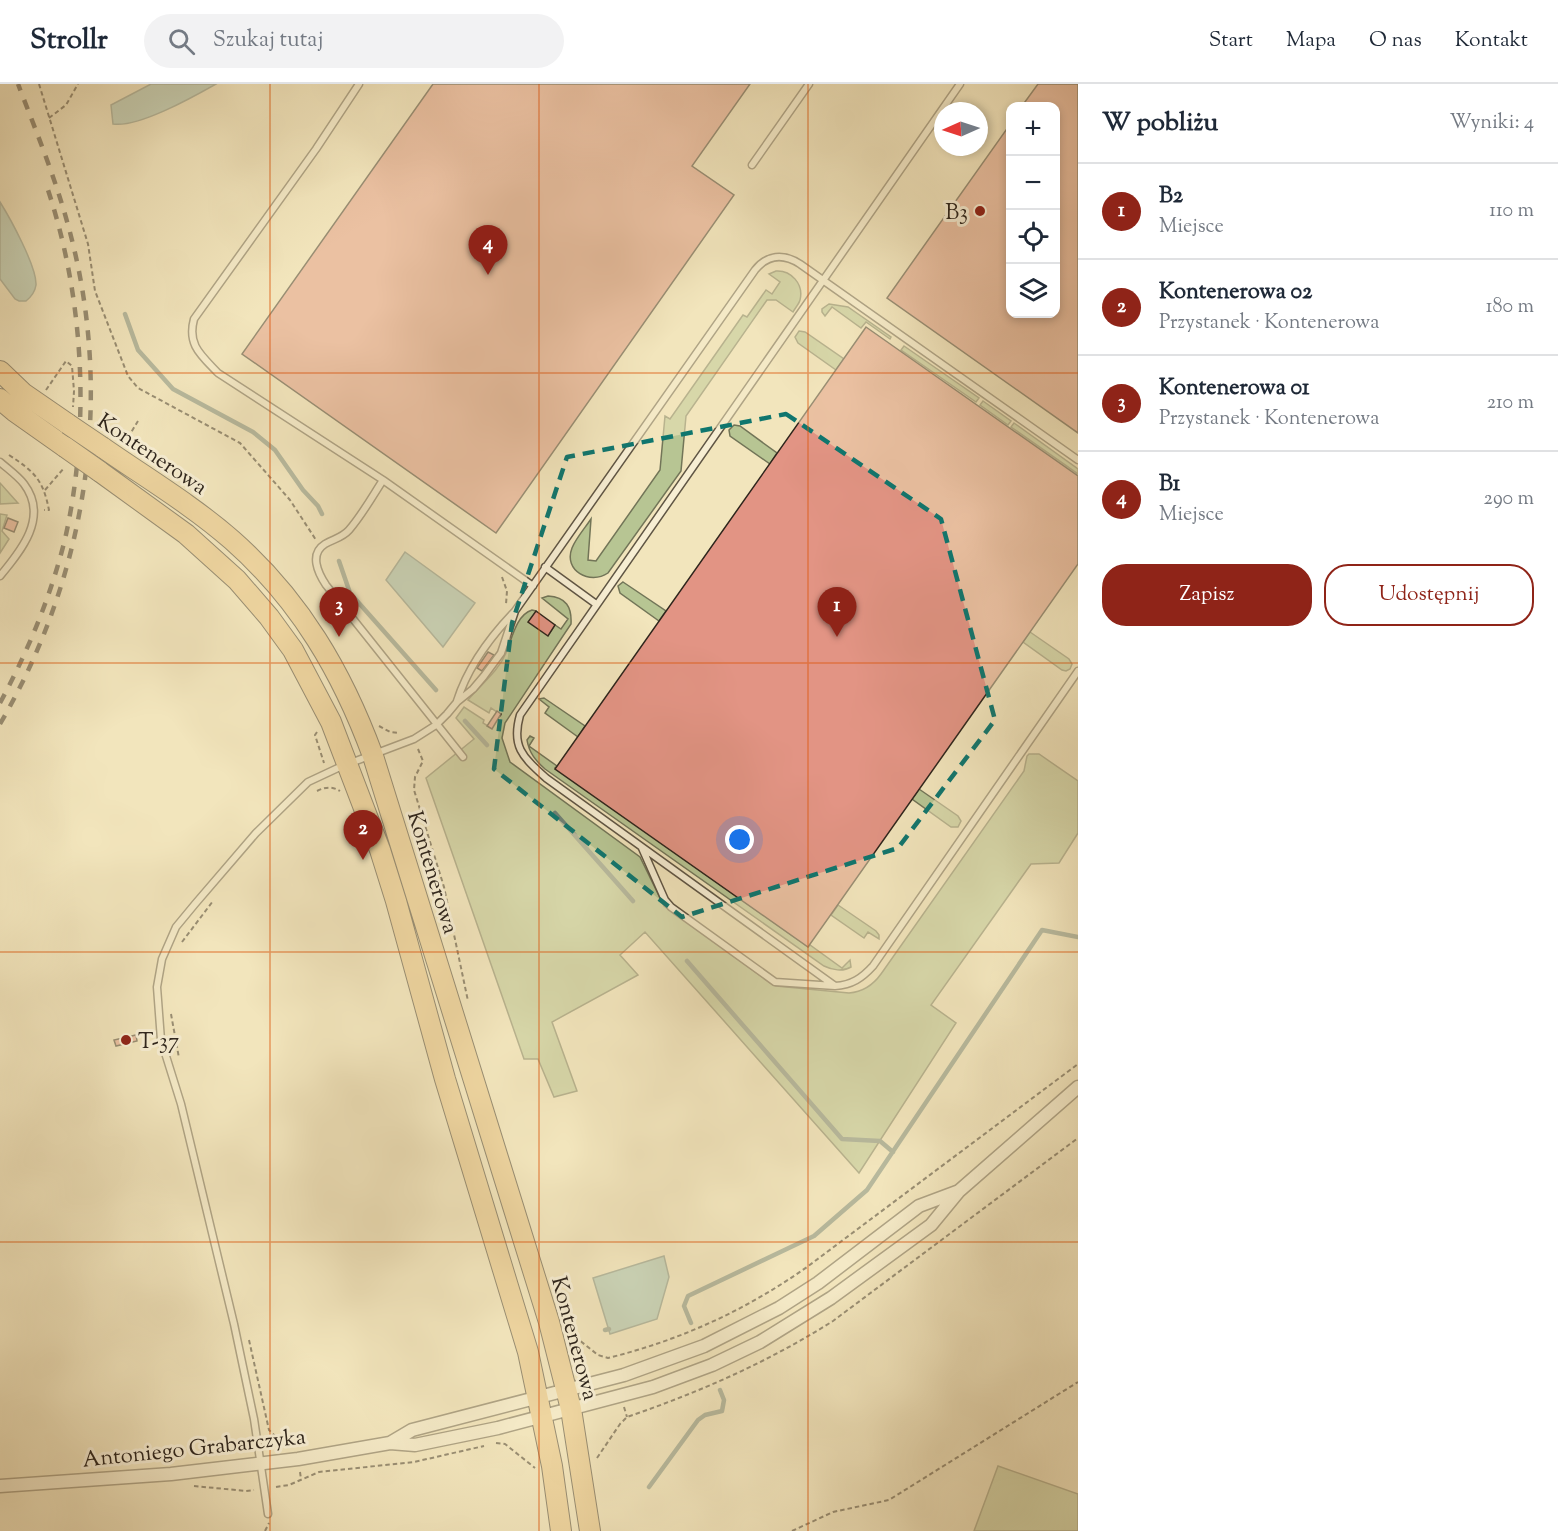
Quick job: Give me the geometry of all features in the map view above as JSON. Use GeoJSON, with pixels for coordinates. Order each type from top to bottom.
{"type":"FeatureCollection","features":[{"type":"Feature","properties":{"kind":"main road","name":"Kontenerowa"},"geometry":{"type":"LineString","coordinates":[[0,371],[23,393],[203,517],[232,540],[267,573],[314,632],[339,674],[373,756],[549,1322],[571,1409],[590,1531]]}},
{"type":"Feature","properties":{"kind":"main road","name":"Kontenerowa"},"geometry":{"type":"LineString","coordinates":[[0,399],[186,534],[237,580],[269,617],[293,650],[316,690],[348,764],[380,850],[445,1079],[510,1287],[539,1397],[561,1531]]}},
{"type":"Feature","properties":{"kind":"street","name":"Antoniego Grabarczyka"},"geometry":{"type":"LineString","coordinates":[[0,1486],[171,1474],[298,1459],[390,1443],[415,1445],[543,1417],[652,1388],[712,1365],[760,1342],[831,1298],[931,1225],[959,1191],[1078,1087]]}},
{"type":"Feature","properties":{"kind":"street","name":"Antoniego Grabarczyka"},"geometry":{"type":"LineString","coordinates":[[390,1443],[412,1430],[659,1364],[739,1330],[818,1283],[919,1206],[959,1191]]}},
{"type":"Feature","properties":{"kind":"lane"},"geometry":{"type":"LineString","coordinates":[[359,84],[316,149],[194,319],[191,330],[193,343],[201,356],[218,372],[383,480],[533,586]]}},
{"type":"Feature","properties":{"kind":"lane"},"geometry":{"type":"LineString","coordinates":[[752,165],[809,84]]}},
{"type":"Feature","properties":{"kind":"lane"},"geometry":{"type":"LineString","coordinates":[[835,986],[546,778],[528,761],[517,742],[516,730],[520,715],[596,604],[958,85]]}},
{"type":"Feature","properties":{"kind":"lane"},"geometry":{"type":"LineString","coordinates":[[457,702],[471,667],[533,586],[764,260],[775,256],[788,258],[1078,460]]}},
{"type":"Feature","properties":{"kind":"lane"},"geometry":{"type":"LineString","coordinates":[[0,462],[24,483],[31,494],[34,511],[32,528],[23,548],[0,576]]}},
{"type":"Feature","properties":{"kind":"lane"},"geometry":{"type":"LineString","coordinates":[[383,480],[349,530],[322,546],[316,562],[319,575],[463,757]]}},
{"type":"Feature","properties":{"kind":"lane"},"geometry":{"type":"LineString","coordinates":[[545,567],[596,604]]}},
{"type":"Feature","properties":{"kind":"lane"},"geometry":{"type":"LineString","coordinates":[[268,1514],[254,1419],[234,1324],[182,1104],[161,1040],[157,987],[162,959],[176,927],[248,842],[308,782],[414,739],[447,714],[477,685],[498,658],[506,642],[515,611]]}},
{"type":"Feature","properties":{"kind":"lane"},"geometry":{"type":"LineString","coordinates":[[642,848],[665,900],[671,907],[775,982],[835,986],[854,982],[864,976],[873,966],[1078,671]]}},
{"type":"Feature","properties":{"kind":"path"},"geometry":{"type":"LineString","coordinates":[[39,84],[88,244],[96,291],[129,376],[138,388],[240,443],[290,500],[315,540],[322,546]]}},
{"type":"Feature","properties":{"kind":"path"},"geometry":{"type":"LineString","coordinates":[[49,118],[66,105],[78,84]]}},
{"type":"Feature","properties":{"kind":"path"},"geometry":{"type":"LineString","coordinates":[[49,387],[65,363]]}},
{"type":"Feature","properties":{"kind":"path"},"geometry":{"type":"LineString","coordinates":[[126,441],[138,420]]}},
{"type":"Feature","properties":{"kind":"path"},"geometry":{"type":"LineString","coordinates":[[492,557],[486,564],[499,573],[505,582],[507,595],[505,607]]}},
{"type":"Feature","properties":{"kind":"path"},"geometry":{"type":"LineString","coordinates":[[321,726],[315,735],[323,759]]}},
{"type":"Feature","properties":{"kind":"path"},"geometry":{"type":"LineString","coordinates":[[414,739],[423,761],[415,777],[414,790],[444,887],[470,1011]]}},
{"type":"Feature","properties":{"kind":"path"},"geometry":{"type":"LineString","coordinates":[[311,793],[325,788],[334,788],[333,784]]}},
{"type":"Feature","properties":{"kind":"path"},"geometry":{"type":"LineString","coordinates":[[180,945],[215,898]]}},
{"type":"Feature","properties":{"kind":"path"},"geometry":{"type":"LineString","coordinates":[[170,1008],[180,1063]]}},
{"type":"Feature","properties":{"kind":"path"},"geometry":{"type":"LineString","coordinates":[[566,1328],[598,1355],[608,1358],[671,1340],[731,1314],[807,1267],[1078,1064]]}},
{"type":"Feature","properties":{"kind":"path"},"geometry":{"type":"LineString","coordinates":[[1018,1184],[1078,1137]]}},
{"type":"Feature","properties":{"kind":"path"},"geometry":{"type":"LineString","coordinates":[[248,1334],[270,1430],[279,1440],[295,1442],[301,1479]]}},
{"type":"Feature","properties":{"kind":"path"},"geometry":{"type":"LineString","coordinates":[[792,1531],[833,1512],[889,1500],[1078,1382]]}},
{"type":"Feature","properties":{"kind":"path"},"geometry":{"type":"LineString","coordinates":[[594,1459],[598,1458],[627,1417]]}},
{"type":"Feature","properties":{"kind":"path"},"geometry":{"type":"LineString","coordinates":[[495,1443],[505,1444],[536,1468],[542,1467]]}},
{"type":"Feature","properties":{"kind":"path"},"geometry":{"type":"LineString","coordinates":[[276,1487],[319,1472],[414,1462],[484,1446]]}},
{"type":"Feature","properties":{"kind":"path"},"geometry":{"type":"LineString","coordinates":[[190,1486],[254,1490]]}},
{"type":"Feature","properties":{"kind":"highlighted area"},"geometry":{"type":"Polygon","coordinates":[[[786,414],[941,519],[995,720],[898,848],[682,917],[494,769],[512,623],[567,457],[786,414]]]}},
{"type":"Feature","properties":{"kind":"green space"},"geometry":{"type":"Polygon","coordinates":[[[776,271],[787,273],[798,284],[800,300],[793,312],[776,300],[767,300],[686,416],[681,471],[608,573],[594,577],[580,574],[571,563],[570,556],[578,537],[591,519],[588,560],[596,561],[660,470],[665,416],[670,419],[743,315],[747,317],[766,290],[772,294],[780,282],[769,274],[776,271]]]}},
{"type":"Feature","properties":{"kind":"green space"},"geometry":{"type":"Polygon","coordinates":[[[829,304],[848,307],[891,337],[890,339],[866,322],[861,328],[832,307],[825,316],[822,309],[829,304]]]}},
{"type":"Feature","properties":{"kind":"green space"},"geometry":{"type":"Polygon","coordinates":[[[799,331],[805,332],[844,359],[836,370],[798,343],[795,337],[799,331]]]}},
{"type":"Feature","properties":{"kind":"green space"},"geometry":{"type":"Polygon","coordinates":[[[904,346],[979,398],[976,402],[901,350],[904,346]]]}},
{"type":"Feature","properties":{"kind":"green space"},"geometry":{"type":"Polygon","coordinates":[[[983,401],[1011,421],[1008,425],[980,405],[983,401]]]}},
{"type":"Feature","properties":{"kind":"green space"},"geometry":{"type":"Polygon","coordinates":[[[1014,423],[1078,469],[1078,474],[1011,427],[1014,423]]]}},
{"type":"Feature","properties":{"kind":"green space"},"geometry":{"type":"Polygon","coordinates":[[[734,425],[740,426],[777,453],[770,464],[730,436],[729,430],[734,425]]]}},
{"type":"Feature","properties":{"kind":"green space"},"geometry":{"type":"Polygon","coordinates":[[[0,483],[17,502],[18,503],[0,504],[0,483]]]}},
{"type":"Feature","properties":{"kind":"green space"},"geometry":{"type":"Polygon","coordinates":[[[0,514],[7,515],[2,531],[9,539],[0,553],[0,514]]]}},
{"type":"Feature","properties":{"kind":"green space"},"geometry":{"type":"Polygon","coordinates":[[[623,582],[666,611],[659,621],[620,593],[618,586],[623,582]]]}},
{"type":"Feature","properties":{"kind":"green space"},"geometry":{"type":"Polygon","coordinates":[[[548,596],[559,598],[567,604],[571,624],[505,723],[502,738],[510,762],[640,857],[664,906],[776,986],[849,993],[867,987],[881,974],[1024,771],[1029,754],[1039,754],[1078,781],[1078,833],[1059,863],[1031,864],[931,1005],[956,1023],[859,1173],[645,932],[620,955],[638,975],[552,1022],[577,1091],[554,1097],[538,1059],[524,1059],[426,778],[474,739],[456,718],[464,707],[484,720],[483,723],[491,728],[501,715],[491,708],[489,713],[468,700],[499,666],[522,617],[532,610],[536,611],[548,635],[555,625],[561,629],[568,619],[542,598],[548,596]]]}},
{"type":"Feature","properties":{"kind":"green space"},"geometry":{"type":"Polygon","coordinates":[[[1030,632],[1069,659],[1072,664],[1070,669],[1062,670],[1023,642],[1030,632]]]}},
{"type":"Feature","properties":{"kind":"green space"},"geometry":{"type":"Polygon","coordinates":[[[544,698],[585,726],[578,737],[545,713],[549,707],[539,699],[544,698]]]}},
{"type":"Feature","properties":{"kind":"green space"},"geometry":{"type":"Polygon","coordinates":[[[530,736],[534,738],[529,746],[557,766],[555,768],[808,947],[810,945],[842,968],[850,960],[851,967],[838,970],[824,966],[545,769],[529,749],[527,740],[530,736]]]}},
{"type":"Feature","properties":{"kind":"green space"},"geometry":{"type":"Polygon","coordinates":[[[919,789],[958,816],[961,821],[958,827],[951,827],[912,799],[919,789]]]}},
{"type":"Feature","properties":{"kind":"green space"},"geometry":{"type":"Polygon","coordinates":[[[838,905],[876,931],[879,939],[868,932],[864,938],[831,915],[838,905]]]}},
{"type":"Feature","properties":{"kind":"green space"},"geometry":{"type":"Polygon","coordinates":[[[998,1466],[1078,1494],[1078,1531],[974,1531],[998,1466]]]}},
{"type":"Feature","properties":{"kind":"water"},"geometry":{"type":"Polygon","coordinates":[[[151,84],[216,84],[151,117],[124,124],[113,124],[111,105],[151,84]]]}},
{"type":"Feature","properties":{"kind":"water"},"geometry":{"type":"Polygon","coordinates":[[[0,202],[22,243],[35,277],[35,290],[26,301],[15,299],[0,279],[0,202]]]}},
{"type":"Feature","properties":{"kind":"water"},"geometry":{"type":"Polygon","coordinates":[[[405,552],[475,603],[443,647],[386,580],[405,552]]]}},
{"type":"Feature","properties":{"kind":"water"},"geometry":{"type":"Polygon","coordinates":[[[664,1256],[669,1277],[657,1319],[610,1334],[593,1278],[664,1256]]]}},
{"type":"Feature","properties":{"kind":"building"},"geometry":{"type":"Polygon","coordinates":[[[433,84],[750,84],[692,166],[734,195],[496,533],[242,354],[433,84]]]}},
{"type":"Feature","properties":{"kind":"building","name":"B3"},"geometry":{"type":"Polygon","coordinates":[[[1038,84],[1078,84],[1078,433],[887,298],[1006,130],[1006,318],[1060,318],[1060,102],[1025,102],[1038,84]]]}},
{"type":"Feature","properties":{"kind":"building"},"geometry":{"type":"Polygon","coordinates":[[[866,327],[1078,476],[1078,564],[808,947],[555,769],[866,327]]]}},
{"type":"Feature","properties":{"kind":"building"},"geometry":{"type":"Polygon","coordinates":[[[8,518],[18,522],[14,532],[4,528],[8,518]]]}},
{"type":"Feature","properties":{"kind":"building"},"geometry":{"type":"Polygon","coordinates":[[[536,611],[555,625],[548,636],[528,622],[536,611]]]}},
{"type":"Feature","properties":{"kind":"building"},"geometry":{"type":"Polygon","coordinates":[[[488,652],[494,655],[482,671],[477,668],[488,652]]]}},
{"type":"Feature","properties":{"kind":"building"},"geometry":{"type":"Polygon","coordinates":[[[497,711],[501,714],[492,729],[487,726],[497,711]]]}},
{"type":"Feature","properties":{"kind":"building","name":"T-37"},"geometry":{"type":"Polygon","coordinates":[[[136,1035],[137,1041],[116,1046],[114,1040],[136,1035]]]}},
{"type":"Feature","properties":{"kind":"waterway"},"geometry":{"type":"LineString","coordinates":[[125,314],[138,350],[173,389],[253,432],[275,450],[322,514]]}},
{"type":"Feature","properties":{"kind":"waterway"},"geometry":{"type":"LineString","coordinates":[[339,561],[350,593],[436,690]]}},
{"type":"Feature","properties":{"kind":"waterway"},"geometry":{"type":"LineString","coordinates":[[465,721],[487,745]]}},
{"type":"Feature","properties":{"kind":"waterway"},"geometry":{"type":"LineString","coordinates":[[555,813],[633,901]]}},
{"type":"Feature","properties":{"kind":"waterway"},"geometry":{"type":"LineString","coordinates":[[691,1323],[684,1306],[688,1296],[814,1236],[867,1190],[1042,930],[1078,937]]}},
{"type":"Feature","properties":{"kind":"waterway"},"geometry":{"type":"LineString","coordinates":[[687,961],[842,1139],[880,1141],[893,1152]]}},
{"type":"Feature","properties":{"kind":"waterway"},"geometry":{"type":"LineString","coordinates":[[605,1330],[609,1329]]}},
{"type":"Feature","properties":{"kind":"waterway"},"geometry":{"type":"LineString","coordinates":[[649,1487],[698,1420],[705,1415],[722,1411],[724,1400],[720,1390]]}},
{"type":"Feature","properties":{"kind":"railway"},"geometry":{"type":"LineString","coordinates":[[0,724],[30,666],[54,606],[73,544],[85,481],[90,417],[90,353],[82,289],[63,207],[18,84]]}},
{"type":"Feature","properties":{"kind":"railway"},"geometry":{"type":"LineString","coordinates":[[0,703],[29,643],[53,581],[65,539],[78,451],[80,360],[76,315],[59,226],[46,184]]}},
{"type":"Feature","properties":{"kind":"place","name":"B3"},"geometry":{"type":"Point","coordinates":[980,211]}},
{"type":"Feature","properties":{"kind":"place","name":"B1"},"geometry":{"type":"Point","coordinates":[488,275]}},
{"type":"Feature","properties":{"kind":"place","name":"Kontenerowa 01"},"geometry":{"type":"Point","coordinates":[339,637]}},
{"type":"Feature","properties":{"kind":"place","name":"B2"},"geometry":{"type":"Point","coordinates":[837,637]}},
{"type":"Feature","properties":{"kind":"place","name":"Kontenerowa 02"},"geometry":{"type":"Point","coordinates":[363,860]}},
{"type":"Feature","properties":{"kind":"place","name":"T-37"},"geometry":{"type":"Point","coordinates":[126,1040]}}]}
